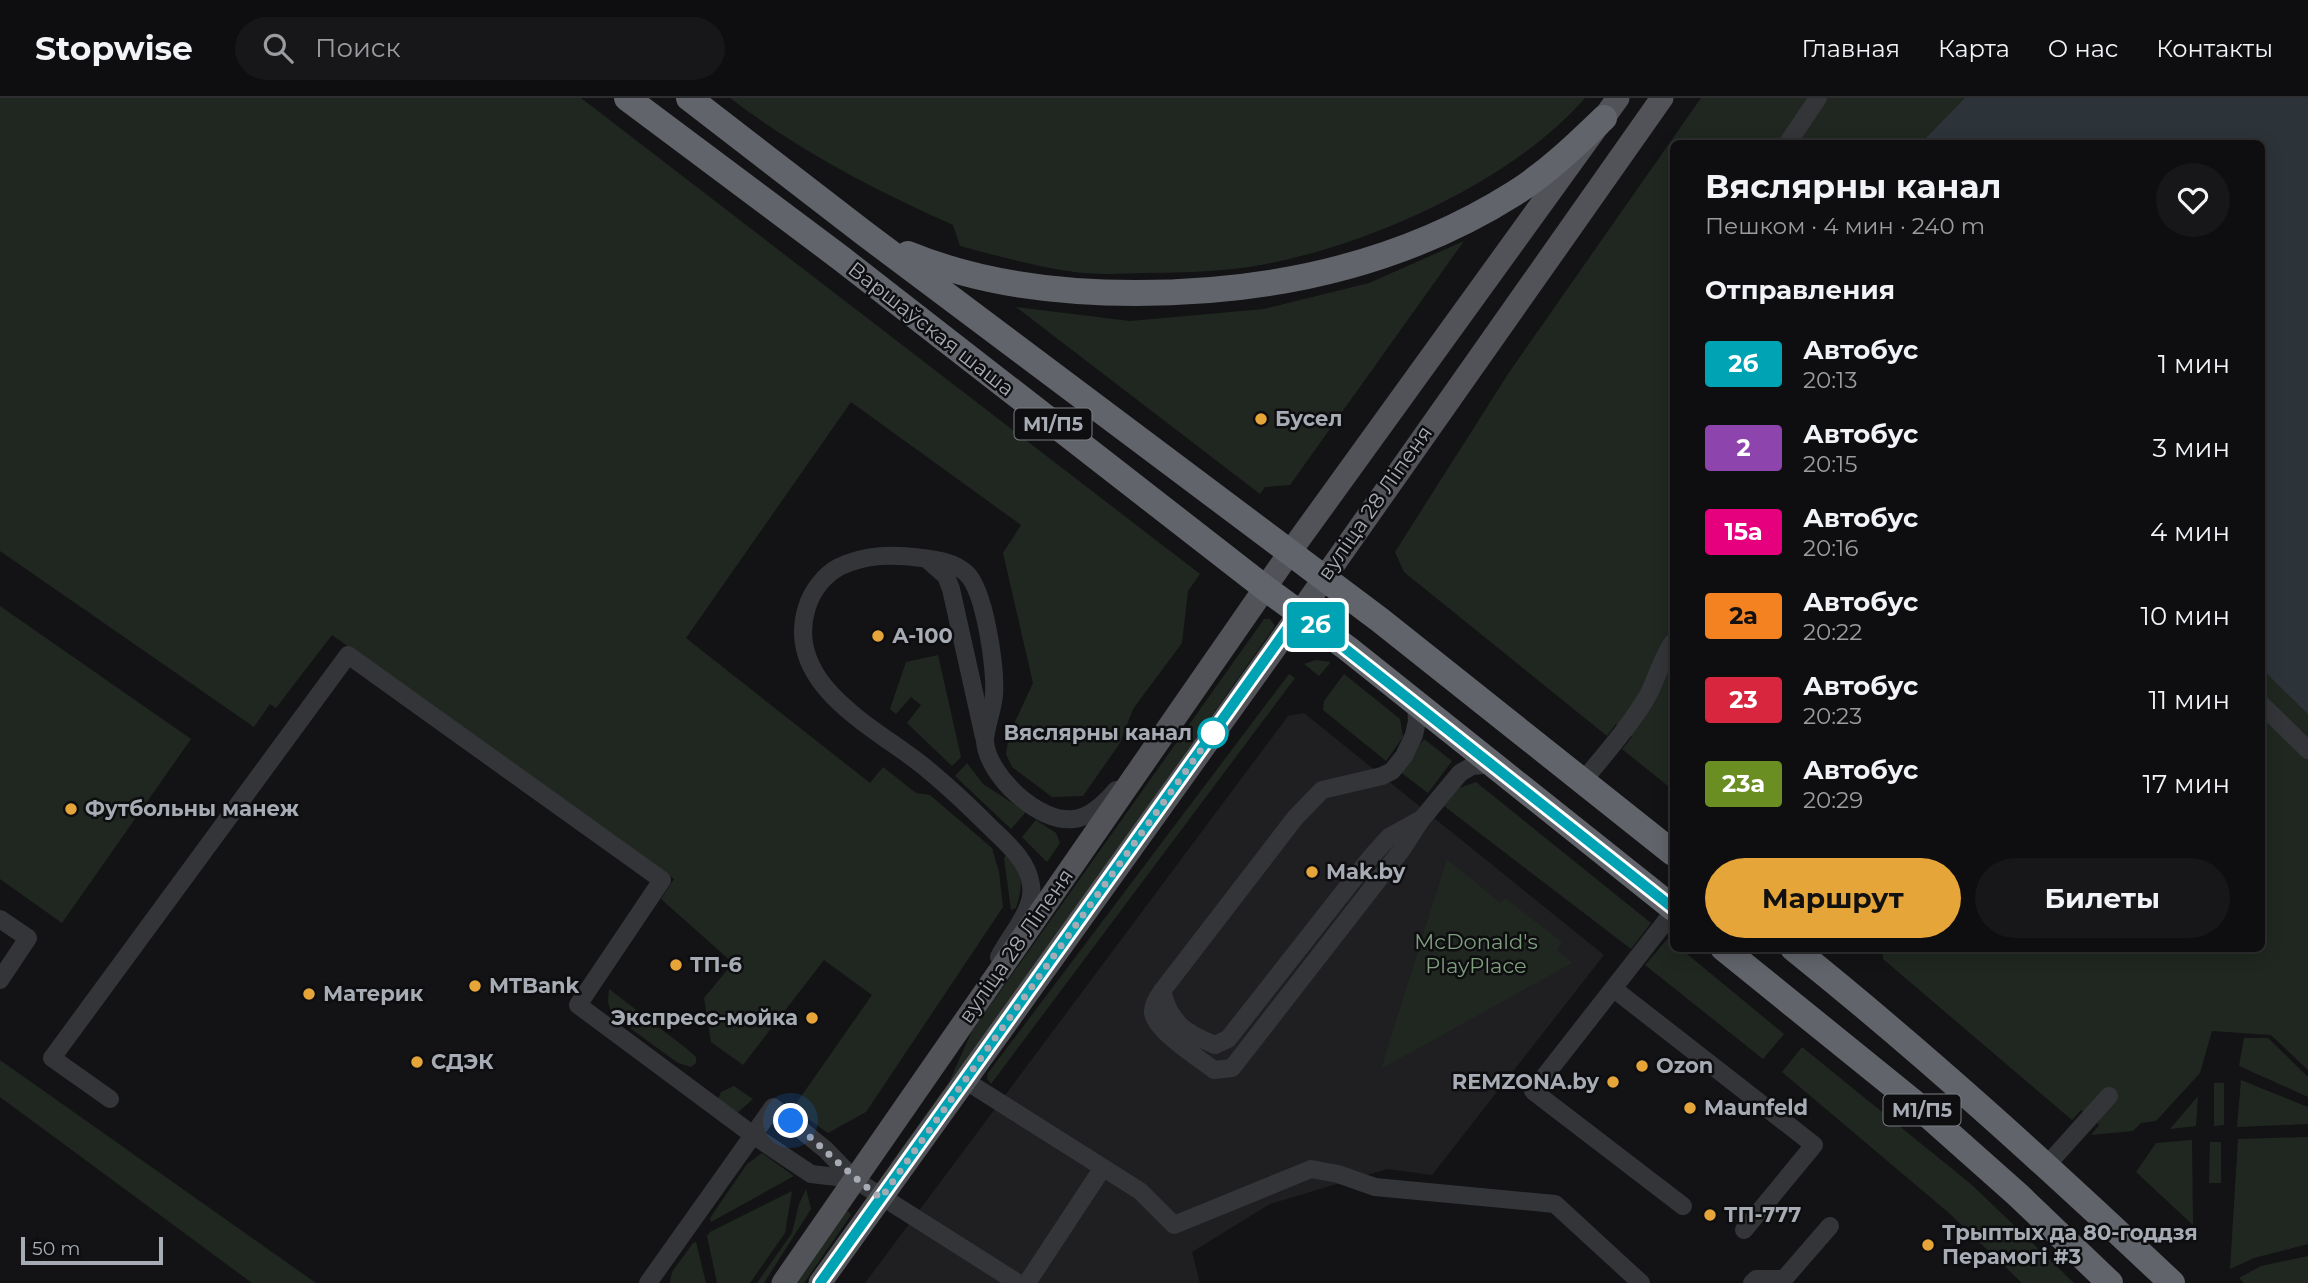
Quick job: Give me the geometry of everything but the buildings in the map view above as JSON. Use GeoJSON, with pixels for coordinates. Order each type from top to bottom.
{"type":"FeatureCollection","features":[{"type":"Feature","properties":{"kind":"highway","name":"Варшаўская шаша"},"geometry":{"type":"LineString","coordinates":[[627,98],[842,259],[1265,589],[1299,612]]}},
{"type":"Feature","properties":{"kind":"highway","name":"Варшаўская шаша"},"geometry":{"type":"LineString","coordinates":[[689,98],[864,233],[1323,576]]}},
{"type":"Feature","properties":{"kind":"highway"},"geometry":{"type":"LineString","coordinates":[[864,233],[932,264],[1049,290],[1152,293],[1251,286],[1321,274],[1380,257],[1462,222],[1535,180],[1611,108]]}},
{"type":"Feature","properties":{"kind":"highway","name":"М1/П5"},"geometry":{"type":"LineString","coordinates":[[1323,576],[1670,851]]}},
{"type":"Feature","properties":{"kind":"highway","name":"М1/П5"},"geometry":{"type":"LineString","coordinates":[[1299,612],[1670,908]]}},
{"type":"Feature","properties":{"kind":"highway","name":"М1/П5"},"geometry":{"type":"LineString","coordinates":[[1729,952],[1911,1100],[2018,1195],[2110,1283]]}},
{"type":"Feature","properties":{"kind":"highway","name":"М1/П5"},"geometry":{"type":"LineString","coordinates":[[1807,953],[2047,1165],[2172,1283]]}},
{"type":"Feature","properties":{"kind":"main road","name":"вуліца 28 Ліпеня"},"geometry":{"type":"LineString","coordinates":[[820,1283],[1299,612],[1661,98]]}},
{"type":"Feature","properties":{"kind":"main road","name":"вуліца 28 Ліпеня"},"geometry":{"type":"LineString","coordinates":[[783,1283],[1290,552],[1611,108]]}},
{"type":"Feature","properties":{"kind":"lane"},"geometry":{"type":"LineString","coordinates":[[1790,140],[1818,98]]}},
{"type":"Feature","properties":{"kind":"lane"},"geometry":{"type":"LineString","coordinates":[[985,740],[995,682],[991,649],[977,590],[970,577],[957,566],[940,561],[917,557],[877,556],[834,570],[814,590],[804,617],[804,633],[812,665],[831,695],[854,716],[944,783],[1008,844],[1026,869],[1032,895],[1004,946],[989,985]]}},
{"type":"Feature","properties":{"kind":"lane"},"geometry":{"type":"LineString","coordinates":[[917,557],[935,565],[949,583],[985,740],[995,768],[1012,790],[1037,809],[1063,820],[1085,816],[1104,803],[1162,737]]}},
{"type":"Feature","properties":{"kind":"lane"},"geometry":{"type":"LineString","coordinates":[[1583,781],[1648,695],[1670,646]]}},
{"type":"Feature","properties":{"kind":"lane"},"geometry":{"type":"LineString","coordinates":[[110,1099],[52,1058],[348,655],[662,880],[578,1005],[753,1135],[811,1174],[854,1179]]}},
{"type":"Feature","properties":{"kind":"lane"},"geometry":{"type":"LineString","coordinates":[[1416,703],[1417,721],[1414,735],[1404,756],[1392,771],[1382,776],[1322,790],[1295,818],[1161,991],[1153,1007],[1153,1015],[1160,1027],[1214,1070],[1232,1068],[1403,848],[1421,820],[1460,773],[1472,766],[1493,764]]}},
{"type":"Feature","properties":{"kind":"lane"},"geometry":{"type":"LineString","coordinates":[[2265,708],[2308,750]]}},
{"type":"Feature","properties":{"kind":"lane"},"geometry":{"type":"LineString","coordinates":[[1161,991],[1167,1011],[1194,1036],[1215,1045],[1228,1039],[1380,847],[1389,837],[1421,820]]}},
{"type":"Feature","properties":{"kind":"lane"},"geometry":{"type":"LineString","coordinates":[[1670,914],[1533,1091],[1683,1206]]}},
{"type":"Feature","properties":{"kind":"lane"},"geometry":{"type":"LineString","coordinates":[[0,919],[29,939],[0,980]]}},
{"type":"Feature","properties":{"kind":"lane"},"geometry":{"type":"LineString","coordinates":[[1614,989],[1814,1145],[1744,1230]]}},
{"type":"Feature","properties":{"kind":"lane"},"geometry":{"type":"LineString","coordinates":[[966,1081],[1140,1191],[1174,1226],[1311,1169],[1338,1174],[1375,1187],[1555,1204],[1642,1283]]}},
{"type":"Feature","properties":{"kind":"lane"},"geometry":{"type":"LineString","coordinates":[[2047,1165],[2109,1096]]}},
{"type":"Feature","properties":{"kind":"lane"},"geometry":{"type":"LineString","coordinates":[[648,1283],[773,1107],[826,1150],[854,1179],[1018,1283]]}},
{"type":"Feature","properties":{"kind":"lane"},"geometry":{"type":"LineString","coordinates":[[1027,1283],[1102,1168]]}},
{"type":"Feature","properties":{"kind":"lane"},"geometry":{"type":"LineString","coordinates":[[1752,1283],[1756,1279],[1784,1279],[1830,1226]]}},
{"type":"Feature","properties":{"kind":"shaded area"},"geometry":{"type":"Polygon","coordinates":[[[1965,98],[2308,98],[2308,714],[2265,672],[2265,140],[1924,140],[1965,98]]]}},
{"type":"Feature","properties":{"kind":"shaded area"},"geometry":{"type":"Polygon","coordinates":[[[1304,713],[1604,955],[1432,1175],[1387,1169],[1270,1204],[1192,1252],[1200,1283],[865,1283],[1288,716],[1304,713]]]}},
{"type":"Feature","properties":{"kind":"green space"},"geometry":{"type":"Polygon","coordinates":[[[0,98],[581,98],[1200,574],[1188,591],[1182,643],[1133,709],[1120,743],[1083,796],[1052,797],[1012,767],[1006,754],[1009,735],[1033,683],[1003,553],[1021,525],[851,402],[686,638],[870,783],[883,767],[916,793],[930,795],[992,848],[999,872],[1003,907],[866,1112],[828,1133],[793,1108],[872,995],[824,960],[743,1065],[711,1042],[704,998],[733,963],[661,899],[674,879],[332,635],[276,708],[270,704],[254,727],[0,551],[0,98]]]}},
{"type":"Feature","properties":{"kind":"green space"},"geometry":{"type":"Polygon","coordinates":[[[730,98],[1585,98],[1553,130],[1514,160],[1423,212],[1374,232],[1278,262],[1233,269],[1105,274],[1041,266],[960,246],[953,225],[837,168],[782,135],[730,98]]]}},
{"type":"Feature","properties":{"kind":"green space"},"geometry":{"type":"Polygon","coordinates":[[[1701,98],[2308,98],[2308,1070],[2271,1035],[2212,1031],[2200,1073],[2156,1121],[2141,1123],[2133,1131],[2091,1135],[2099,1125],[2081,1110],[2072,1120],[1883,959],[1882,952],[2265,952],[2265,140],[1672,140],[1701,98]]]}},
{"type":"Feature","properties":{"kind":"green space"},"geometry":{"type":"Polygon","coordinates":[[[1670,142],[1670,788],[1622,749],[1632,737],[1616,724],[1607,736],[1404,572],[1395,552],[1508,374],[1670,142]]]}},
{"type":"Feature","properties":{"kind":"green space"},"geometry":{"type":"Polygon","coordinates":[[[1464,241],[1290,485],[1265,487],[1260,494],[1016,307],[1130,321],[1264,309],[1369,283],[1464,241]]]}},
{"type":"Feature","properties":{"kind":"green space","name":"Футбольны манеж"},"geometry":{"type":"Polygon","coordinates":[[[0,606],[191,739],[62,923],[0,879],[0,606]]]}},
{"type":"Feature","properties":{"kind":"green space"},"geometry":{"type":"Polygon","coordinates":[[[1264,619],[1270,619],[1275,626],[893,1167],[891,1163],[949,1082],[972,1031],[1264,619]]]}},
{"type":"Feature","properties":{"kind":"green space"},"geometry":{"type":"Polygon","coordinates":[[[938,655],[961,757],[952,766],[907,723],[921,705],[911,697],[896,714],[890,709],[906,662],[938,655]]]}},
{"type":"Feature","properties":{"kind":"green space"},"geometry":{"type":"Polygon","coordinates":[[[1316,660],[1331,662],[1319,676],[1304,664],[1316,660]]]}},
{"type":"Feature","properties":{"kind":"green space"},"geometry":{"type":"Polygon","coordinates":[[[1289,674],[1295,678],[991,1084],[987,1079],[988,1073],[1289,674]]]}},
{"type":"Feature","properties":{"kind":"green space"},"geometry":{"type":"Polygon","coordinates":[[[1344,674],[1400,719],[1403,737],[1386,761],[1323,710],[1324,701],[1344,674]]]}},
{"type":"Feature","properties":{"kind":"green space"},"geometry":{"type":"Polygon","coordinates":[[[1424,739],[1452,761],[1428,793],[1399,771],[1424,739]]]}},
{"type":"Feature","properties":{"kind":"green space"},"geometry":{"type":"Polygon","coordinates":[[[967,763],[983,784],[1026,812],[1011,829],[955,776],[967,763]]]}},
{"type":"Feature","properties":{"kind":"green space"},"geometry":{"type":"Polygon","coordinates":[[[1476,782],[1651,923],[1631,949],[1444,806],[1459,788],[1476,782]]]}},
{"type":"Feature","properties":{"kind":"green space"},"geometry":{"type":"Polygon","coordinates":[[[1036,820],[1056,833],[1060,843],[1047,862],[1022,837],[1036,820]]]}},
{"type":"Feature","properties":{"kind":"green space"},"geometry":{"type":"Polygon","coordinates":[[[1008,852],[1021,879],[1016,908],[1011,910],[1004,858],[1008,852]]]}},
{"type":"Feature","properties":{"kind":"green space","name":"McDonald's PlayPlace"},"geometry":{"type":"Polygon","coordinates":[[[1447,859],[1500,903],[1505,898],[1562,942],[1557,950],[1572,963],[1381,1069],[1447,859]]]}},
{"type":"Feature","properties":{"kind":"green space"},"geometry":{"type":"Polygon","coordinates":[[[1668,938],[1670,952],[1685,952],[1784,1034],[1763,1059],[1645,965],[1668,938]]]}},
{"type":"Feature","properties":{"kind":"green space"},"geometry":{"type":"Polygon","coordinates":[[[609,989],[687,1049],[696,1057],[696,1063],[691,1067],[678,1063],[612,1015],[608,1002],[609,989]]]}},
{"type":"Feature","properties":{"kind":"green space"},"geometry":{"type":"Polygon","coordinates":[[[2244,1038],[2268,1038],[2308,1077],[2308,1097],[2239,1066],[2244,1038]]]}},
{"type":"Feature","properties":{"kind":"green space"},"geometry":{"type":"Polygon","coordinates":[[[1802,1047],[1972,1185],[2074,1283],[2022,1283],[1949,1213],[1782,1072],[1802,1047]]]}},
{"type":"Feature","properties":{"kind":"green space"},"geometry":{"type":"Polygon","coordinates":[[[0,1060],[316,1283],[252,1283],[0,1097],[0,1060]]]}},
{"type":"Feature","properties":{"kind":"green space"},"geometry":{"type":"Polygon","coordinates":[[[2241,1080],[2308,1107],[2308,1124],[2237,1127],[2241,1080]]]}},
{"type":"Feature","properties":{"kind":"green space"},"geometry":{"type":"Polygon","coordinates":[[[2214,1083],[2224,1083],[2224,1125],[2214,1126],[2214,1083]]]}},
{"type":"Feature","properties":{"kind":"green space"},"geometry":{"type":"Polygon","coordinates":[[[734,1086],[753,1099],[735,1115],[717,1101],[721,1092],[734,1086]]]}},
{"type":"Feature","properties":{"kind":"green space"},"geometry":{"type":"Polygon","coordinates":[[[2198,1096],[2196,1126],[2170,1129],[2198,1096]]]}},
{"type":"Feature","properties":{"kind":"green space"},"geometry":{"type":"Polygon","coordinates":[[[2308,1137],[2308,1244],[2254,1258],[2230,1269],[2238,1139],[2308,1137]]]}},
{"type":"Feature","properties":{"kind":"green space"},"geometry":{"type":"Polygon","coordinates":[[[2192,1140],[2193,1225],[2136,1172],[2156,1143],[2192,1140]]]}},
{"type":"Feature","properties":{"kind":"green space"},"geometry":{"type":"Polygon","coordinates":[[[2210,1142],[2221,1142],[2221,1183],[2209,1183],[2210,1142]]]}},
{"type":"Feature","properties":{"kind":"green space"},"geometry":{"type":"Polygon","coordinates":[[[762,1153],[794,1176],[711,1222],[710,1218],[747,1164],[762,1153]]]}},
{"type":"Feature","properties":{"kind":"green space"},"geometry":{"type":"Polygon","coordinates":[[[806,1189],[811,1209],[764,1283],[757,1283],[792,1233],[799,1204],[806,1189]]]}},
{"type":"Feature","properties":{"kind":"green space"},"geometry":{"type":"Polygon","coordinates":[[[792,1191],[785,1233],[750,1283],[717,1283],[707,1236],[710,1232],[792,1191]]]}},
{"type":"Feature","properties":{"kind":"green space"},"geometry":{"type":"Polygon","coordinates":[[[848,1211],[851,1215],[804,1283],[795,1283],[845,1212],[848,1211]]]}},
{"type":"Feature","properties":{"kind":"green space"},"geometry":{"type":"Polygon","coordinates":[[[696,1242],[706,1283],[670,1283],[672,1272],[696,1242]]]}},
{"type":"Feature","properties":{"kind":"green space"},"geometry":{"type":"Polygon","coordinates":[[[2308,1256],[2308,1283],[2244,1283],[2239,1278],[2261,1266],[2308,1256]]]}},
{"type":"Feature","properties":{"kind":"bus line","name":"2б"},"geometry":{"type":"LineString","coordinates":[[820,1283],[1299,612],[1670,906]]}},
{"type":"Feature","properties":{"kind":"place","name":"Бусел"},"geometry":{"type":"Point","coordinates":[1261,419]}},
{"type":"Feature","properties":{"kind":"place","name":"А-100"},"geometry":{"type":"Point","coordinates":[878,636]}},
{"type":"Feature","properties":{"kind":"place","name":"Вяслярны канал"},"geometry":{"type":"Point","coordinates":[1213,733]}},
{"type":"Feature","properties":{"kind":"place","name":"Футбольны манеж"},"geometry":{"type":"Point","coordinates":[71,809]}},
{"type":"Feature","properties":{"kind":"place","name":"Mak.by"},"geometry":{"type":"Point","coordinates":[1312,872]}},
{"type":"Feature","properties":{"kind":"place","name":"ТП-6"},"geometry":{"type":"Point","coordinates":[676,965]}},
{"type":"Feature","properties":{"kind":"place","name":"MTBank"},"geometry":{"type":"Point","coordinates":[475,986]}},
{"type":"Feature","properties":{"kind":"place","name":"Материк"},"geometry":{"type":"Point","coordinates":[309,994]}},
{"type":"Feature","properties":{"kind":"place","name":"Экспресс-мойка"},"geometry":{"type":"Point","coordinates":[812,1018]}},
{"type":"Feature","properties":{"kind":"place","name":"СДЭК"},"geometry":{"type":"Point","coordinates":[417,1062]}},
{"type":"Feature","properties":{"kind":"place","name":"Ozon"},"geometry":{"type":"Point","coordinates":[1642,1066]}},
{"type":"Feature","properties":{"kind":"place","name":"REMZONA.by"},"geometry":{"type":"Point","coordinates":[1613,1082]}},
{"type":"Feature","properties":{"kind":"place","name":"Maunfeld"},"geometry":{"type":"Point","coordinates":[1690,1108]}},
{"type":"Feature","properties":{"kind":"place","name":"ТП-777"},"geometry":{"type":"Point","coordinates":[1710,1215]}},
{"type":"Feature","properties":{"kind":"place","name":"Трыптых да 80-годдзя Перамогі #3"},"geometry":{"type":"Point","coordinates":[1928,1245]}},
{"type":"Feature","properties":{"kind":"route"},"geometry":{"type":"LineString","coordinates":[[791,1121],[826,1150],[854,1179],[881,1198],[1213,733]]}}]}
